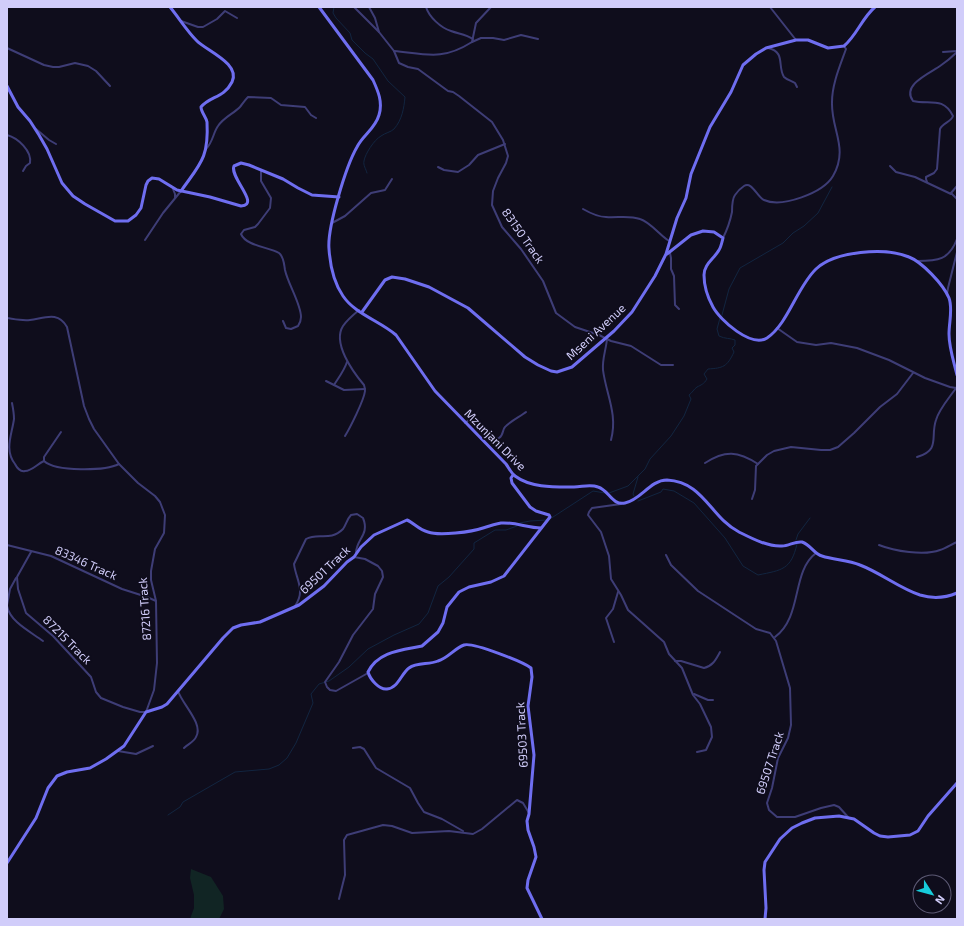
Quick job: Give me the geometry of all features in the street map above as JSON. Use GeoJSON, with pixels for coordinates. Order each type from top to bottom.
{"type":"FeatureCollection","features":[{"type":"Feature","properties":{"kind":"street"},"geometry":{"type":"LineString","coordinates":[[145,240],[163,213],[181,191],[202,161],[206,148],[207,122],[201,111],[201,106],[225,92],[232,82],[233,72],[225,61],[196,40],[170,7]]}},
{"type":"Feature","properties":{"kind":"street","name":"Mzunjani Drive"},"geometry":{"type":"LineString","coordinates":[[319,7],[373,80],[379,93],[380,103],[380,114],[374,126],[361,141],[352,157],[338,197],[332,223],[329,249],[335,279],[343,297],[360,311],[388,328],[396,336],[427,381],[465,423],[506,464],[514,475],[535,485],[597,486],[605,491],[614,501],[622,504]]}},
{"type":"Feature","properties":{"kind":"street"},"geometry":{"type":"LineString","coordinates":[[354,7],[379,32]]}},
{"type":"Feature","properties":{"kind":"street"},"geometry":{"type":"LineString","coordinates":[[369,7],[375,18],[379,32]]}},
{"type":"Feature","properties":{"kind":"street"},"geometry":{"type":"LineString","coordinates":[[426,7],[430,16],[446,29],[465,34],[473,39]]}},
{"type":"Feature","properties":{"kind":"street"},"geometry":{"type":"LineString","coordinates":[[472,42],[476,23],[491,7]]}},
{"type":"Feature","properties":{"kind":"street"},"geometry":{"type":"LineString","coordinates":[[770,7],[796,40]]}},
{"type":"Feature","properties":{"kind":"street"},"geometry":{"type":"LineString","coordinates":[[679,309],[675,305],[674,276],[671,269],[671,258],[668,254],[670,241],[677,218],[686,198],[691,174],[710,127],[731,92],[743,65],[766,48],[796,40],[808,40],[828,48],[844,46],[856,33],[865,18],[875,7]]}},
{"type":"Feature","properties":{"kind":"street"},"geometry":{"type":"LineString","coordinates":[[181,21],[200,28],[217,19],[224,12],[237,18]]}},
{"type":"Feature","properties":{"kind":"street","name":"83150 Track"},"geometry":{"type":"LineString","coordinates":[[379,32],[394,51],[397,59],[402,65],[418,69],[448,91],[459,96],[492,122],[500,133],[505,144],[508,160],[498,178],[492,202],[499,222],[521,249],[543,282],[556,313],[575,327],[606,339],[631,346],[661,365],[673,365]]}},
{"type":"Feature","properties":{"kind":"street"},"geometry":{"type":"LineString","coordinates":[[394,51],[430,56],[454,52],[481,38],[504,40],[521,35],[538,38]]}},
{"type":"Feature","properties":{"kind":"street"},"geometry":{"type":"LineString","coordinates":[[844,46],[845,51],[832,95],[833,121],[839,136],[840,144],[840,153],[832,176],[826,184],[804,196],[781,202],[765,201],[757,195],[751,186],[744,186],[735,195],[729,223],[719,251],[708,263],[704,272],[704,282],[713,308],[718,314],[740,334],[751,339],[763,340],[771,335],[777,328],[804,284],[815,270],[826,262],[847,254],[861,252],[902,254],[916,261],[936,280],[947,295],[950,306],[950,343],[957,375]]}},
{"type":"Feature","properties":{"kind":"street"},"geometry":{"type":"LineString","coordinates":[[7,48],[44,65],[59,67],[76,63],[88,66],[96,70],[110,86]]}},
{"type":"Feature","properties":{"kind":"street"},"geometry":{"type":"LineString","coordinates":[[766,48],[778,54],[784,75],[787,79],[795,83],[796,87]]}},
{"type":"Feature","properties":{"kind":"street"},"geometry":{"type":"LineString","coordinates":[[943,52],[957,52]]}},
{"type":"Feature","properties":{"kind":"street"},"geometry":{"type":"LineString","coordinates":[[927,182],[926,177],[934,173],[937,169],[940,129],[943,124],[953,116],[949,109],[941,103],[914,101],[911,99],[911,89],[917,80],[940,66],[957,52]]}},
{"type":"Feature","properties":{"kind":"street"},"geometry":{"type":"LineString","coordinates":[[7,86],[18,107],[34,127],[47,149],[58,177],[66,188],[79,200],[114,221],[128,221],[136,215],[141,208],[146,185],[151,179],[159,179],[172,188],[181,191],[243,206],[248,203],[248,198],[235,177],[233,170],[234,166],[238,164],[246,164],[283,179],[312,195],[338,197]]}},
{"type":"Feature","properties":{"kind":"street"},"geometry":{"type":"LineString","coordinates":[[206,148],[212,142],[216,130],[220,124],[228,115],[239,108],[248,97],[271,98],[281,105],[305,107],[311,116],[316,118]]}},
{"type":"Feature","properties":{"kind":"street"},"geometry":{"type":"LineString","coordinates":[[34,127],[56,144]]}},
{"type":"Feature","properties":{"kind":"street"},"geometry":{"type":"LineString","coordinates":[[7,135],[18,141],[29,156],[30,163],[23,171]]}},
{"type":"Feature","properties":{"kind":"street"},"geometry":{"type":"LineString","coordinates":[[438,167],[444,170],[458,172],[469,165],[478,155],[505,144]]}},
{"type":"Feature","properties":{"kind":"street"},"geometry":{"type":"LineString","coordinates":[[890,166],[896,172],[927,182],[951,194],[957,199]]}},
{"type":"Feature","properties":{"kind":"street"},"geometry":{"type":"LineString","coordinates":[[261,170],[261,181],[270,194],[272,200],[270,208],[255,227],[243,231],[241,234],[243,238],[249,242],[276,252],[282,257],[299,308],[301,319],[298,326],[289,329],[285,327],[283,322]]}},
{"type":"Feature","properties":{"kind":"street"},"geometry":{"type":"LineString","coordinates":[[332,223],[351,211],[371,193],[385,190],[392,179]]}},
{"type":"Feature","properties":{"kind":"street"},"geometry":{"type":"LineString","coordinates":[[951,194],[957,186]]}},
{"type":"Feature","properties":{"kind":"street"},"geometry":{"type":"LineString","coordinates":[[172,188],[175,198]]}},
{"type":"Feature","properties":{"kind":"street"},"geometry":{"type":"LineString","coordinates":[[583,209],[595,215],[606,217],[641,219],[653,226],[667,240],[670,241]]}},
{"type":"Feature","properties":{"kind":"street","name":"Mseni Avenue"},"geometry":{"type":"LineString","coordinates":[[360,311],[387,278],[395,277],[418,283],[430,287],[468,308],[531,361],[551,371],[557,372],[568,369],[576,364],[606,339],[632,312],[650,286],[668,254],[691,235],[703,231],[714,232],[723,238]]}},
{"type":"Feature","properties":{"kind":"street"},"geometry":{"type":"LineString","coordinates":[[916,261],[936,260],[944,257],[951,251],[957,239]]}},
{"type":"Feature","properties":{"kind":"street"},"geometry":{"type":"LineString","coordinates":[[947,295],[957,252]]}},
{"type":"Feature","properties":{"kind":"street"},"geometry":{"type":"LineString","coordinates":[[345,436],[349,431],[360,406],[365,389],[364,385],[347,362],[339,337],[343,325],[360,311]]}},
{"type":"Feature","properties":{"kind":"street","name":"87216 Track"},"geometry":{"type":"LineString","coordinates":[[7,318],[24,320],[52,316],[64,321],[68,327],[74,363],[87,413],[94,429],[119,464],[160,502],[165,515],[164,532],[155,549],[151,571],[151,580],[156,601],[157,651],[154,690],[146,712],[128,740],[118,751],[90,768],[62,774],[54,779],[36,818],[7,863]]}},
{"type":"Feature","properties":{"kind":"street"},"geometry":{"type":"LineString","coordinates":[[777,328],[800,343],[816,345],[830,343],[857,348],[889,360],[945,386],[956,388],[936,420],[934,441],[931,449],[917,457]]}},
{"type":"Feature","properties":{"kind":"street"},"geometry":{"type":"LineString","coordinates":[[606,339],[603,368],[614,415],[611,440]]}},
{"type":"Feature","properties":{"kind":"street"},"geometry":{"type":"LineString","coordinates":[[334,385],[344,371],[347,362]]}},
{"type":"Feature","properties":{"kind":"street"},"geometry":{"type":"LineString","coordinates":[[752,499],[758,464],[774,451],[791,447],[830,450],[838,447],[880,407],[897,394],[913,372]]}},
{"type":"Feature","properties":{"kind":"street"},"geometry":{"type":"LineString","coordinates":[[326,381],[348,390],[365,389]]}},
{"type":"Feature","properties":{"kind":"street"},"geometry":{"type":"LineString","coordinates":[[12,403],[14,418],[9,443],[10,454],[13,462],[19,469],[24,471],[30,470],[44,461],[46,454],[61,432]]}},
{"type":"Feature","properties":{"kind":"street"},"geometry":{"type":"LineString","coordinates":[[465,423],[472,420],[489,438],[495,440],[500,438],[505,426],[526,412]]}},
{"type":"Feature","properties":{"kind":"street"},"geometry":{"type":"LineString","coordinates":[[705,462],[718,456],[731,453],[745,456],[758,464]]}},
{"type":"Feature","properties":{"kind":"street"},"geometry":{"type":"LineString","coordinates":[[44,461],[50,465],[73,469],[108,468],[119,464]]}},
{"type":"Feature","properties":{"kind":"street"},"geometry":{"type":"LineString","coordinates":[[354,557],[365,559],[378,566],[382,571],[383,577],[375,594],[373,609],[353,635],[325,682],[327,687],[332,691],[338,690],[368,674],[374,663],[384,656],[394,652],[422,646],[438,632],[443,623],[447,607],[459,592],[469,587],[491,582],[504,576],[541,528],[547,523],[550,517],[536,511],[530,506],[512,483],[511,477],[513,474],[514,475]]}},
{"type":"Feature","properties":{"kind":"street"},"geometry":{"type":"LineString","coordinates":[[697,752],[708,748],[712,732],[704,711],[692,693],[682,668],[669,654],[664,642],[628,610],[619,591],[611,579],[609,556],[601,532],[588,513],[592,508],[616,506],[628,502],[658,482],[666,480],[684,484],[698,493],[720,518],[738,531],[760,542],[778,546],[787,546],[800,542],[804,543],[823,556],[860,565],[926,597],[942,597],[957,593]]}},
{"type":"Feature","properties":{"kind":"street"},"geometry":{"type":"LineString","coordinates":[[293,608],[300,596],[300,584],[294,564],[306,539],[332,536],[343,529],[351,515],[357,514],[363,518],[366,527],[364,536],[356,550],[357,554]]}},
{"type":"Feature","properties":{"kind":"street","name":"69501 Track"},"geometry":{"type":"LineString","coordinates":[[146,712],[165,706],[233,628],[260,622],[293,608],[309,598],[324,586],[347,562],[354,557],[361,547],[374,535],[407,520],[428,533],[441,534],[476,530],[500,523],[511,523],[521,526],[541,528]]}},
{"type":"Feature","properties":{"kind":"street"},"geometry":{"type":"LineString","coordinates":[[879,544],[892,549],[930,552],[939,551],[957,542]]}},
{"type":"Feature","properties":{"kind":"street","name":"83346 Track"},"geometry":{"type":"LineString","coordinates":[[7,545],[57,558],[122,589],[156,601]]}},
{"type":"Feature","properties":{"kind":"street"},"geometry":{"type":"LineString","coordinates":[[31,552],[10,588],[7,605],[8,611],[14,620],[43,641]]}},
{"type":"Feature","properties":{"kind":"street"},"geometry":{"type":"LineString","coordinates":[[666,555],[671,565],[698,591],[756,629],[770,633],[775,637],[781,632],[792,611],[804,569],[811,556],[816,552]]}},
{"type":"Feature","properties":{"kind":"street","name":"87215 Track"},"geometry":{"type":"LineString","coordinates":[[17,577],[18,589],[26,613],[53,636],[91,676],[99,695],[109,702],[140,712],[146,712]]}},
{"type":"Feature","properties":{"kind":"street"},"geometry":{"type":"LineString","coordinates":[[614,642],[606,618],[613,609],[619,591]]}},
{"type":"Feature","properties":{"kind":"street","name":"69507 Track"},"geometry":{"type":"LineString","coordinates":[[775,637],[789,683],[791,725],[788,738],[778,758],[767,808],[776,816],[789,817],[798,816],[834,805],[839,807],[848,817]]}},
{"type":"Feature","properties":{"kind":"street","name":"69503 Track"},"geometry":{"type":"LineString","coordinates":[[368,674],[381,688],[390,688],[396,685],[407,670],[412,666],[438,662],[462,646],[469,644],[498,653],[530,667],[532,674],[528,706],[533,740],[534,761],[527,821],[528,830],[536,857],[528,880],[528,888],[542,919]]}},
{"type":"Feature","properties":{"kind":"street"},"geometry":{"type":"LineString","coordinates":[[675,661],[681,661],[704,668],[712,665],[720,652]]}},
{"type":"Feature","properties":{"kind":"street"},"geometry":{"type":"LineString","coordinates":[[178,691],[194,719],[198,730],[195,739],[184,748]]}},
{"type":"Feature","properties":{"kind":"street"},"geometry":{"type":"LineString","coordinates":[[692,693],[708,700],[713,700]]}},
{"type":"Feature","properties":{"kind":"street"},"geometry":{"type":"LineString","coordinates":[[118,751],[136,754],[153,746]]}},
{"type":"Feature","properties":{"kind":"street"},"geometry":{"type":"LineString","coordinates":[[354,748],[364,748],[376,768],[410,788],[421,810],[442,819],[466,834],[473,834],[482,829],[516,801],[522,802],[529,814]]}},
{"type":"Feature","properties":{"kind":"street"},"geometry":{"type":"LineString","coordinates":[[765,919],[765,862],[780,839],[787,832],[797,825],[815,818],[834,816],[854,819],[880,836],[888,837],[910,835],[918,831],[928,816],[957,783]]}},
{"type":"Feature","properties":{"kind":"street"},"geometry":{"type":"LineString","coordinates":[[339,899],[343,886],[344,875],[344,840],[347,835],[383,825],[392,826],[412,833],[464,832]]}},
{"type":"Feature","properties":{"kind":"green space"},"geometry":{"type":"Polygon","coordinates":[[[191,869],[211,877],[223,896],[224,909],[219,919],[190,919],[194,908],[194,895],[190,878],[191,869]]]}},
{"type":"Feature","properties":{"kind":"waterway"},"geometry":{"type":"LineString","coordinates":[[334,7],[333,13],[350,33],[352,40],[373,59],[388,81],[405,97],[402,114],[397,125],[393,130],[378,138],[370,147],[364,162],[367,173]]}},
{"type":"Feature","properties":{"kind":"waterway"},"geometry":{"type":"LineString","coordinates":[[722,315],[729,289],[740,268],[783,243],[793,233],[804,226],[818,213],[832,187]]}},
{"type":"Feature","properties":{"kind":"waterway"},"geometry":{"type":"LineString","coordinates":[[609,493],[628,486],[645,469],[650,459],[671,436],[684,416],[691,399],[689,395],[707,379],[704,374],[708,369],[724,366],[729,361],[734,352],[732,348],[735,345],[735,340],[719,336],[717,329],[720,318]]}},
{"type":"Feature","properties":{"kind":"waterway"},"geometry":{"type":"LineString","coordinates":[[634,496],[633,494],[638,477]]}},
{"type":"Feature","properties":{"kind":"waterway"},"geometry":{"type":"LineString","coordinates":[[638,501],[661,492],[663,489],[674,491],[694,503],[725,538],[743,566],[758,575],[779,570],[788,564],[795,553],[797,544]]}},
{"type":"Feature","properties":{"kind":"waterway"},"geometry":{"type":"LineString","coordinates":[[550,519],[593,491],[605,493]]}},
{"type":"Feature","properties":{"kind":"waterway"},"geometry":{"type":"LineString","coordinates":[[796,540],[798,534],[810,518]]}},
{"type":"Feature","properties":{"kind":"waterway"},"geometry":{"type":"LineString","coordinates":[[520,523],[547,520]]}},
{"type":"Feature","properties":{"kind":"waterway"},"geometry":{"type":"LineString","coordinates":[[168,815],[180,807],[183,802],[235,772],[269,769],[279,765],[287,758],[296,743],[313,703],[311,694],[319,684],[329,681],[349,667],[368,649],[419,624],[428,613],[438,586],[449,577],[474,549],[474,543],[495,530],[506,530],[517,526]]}}]}
